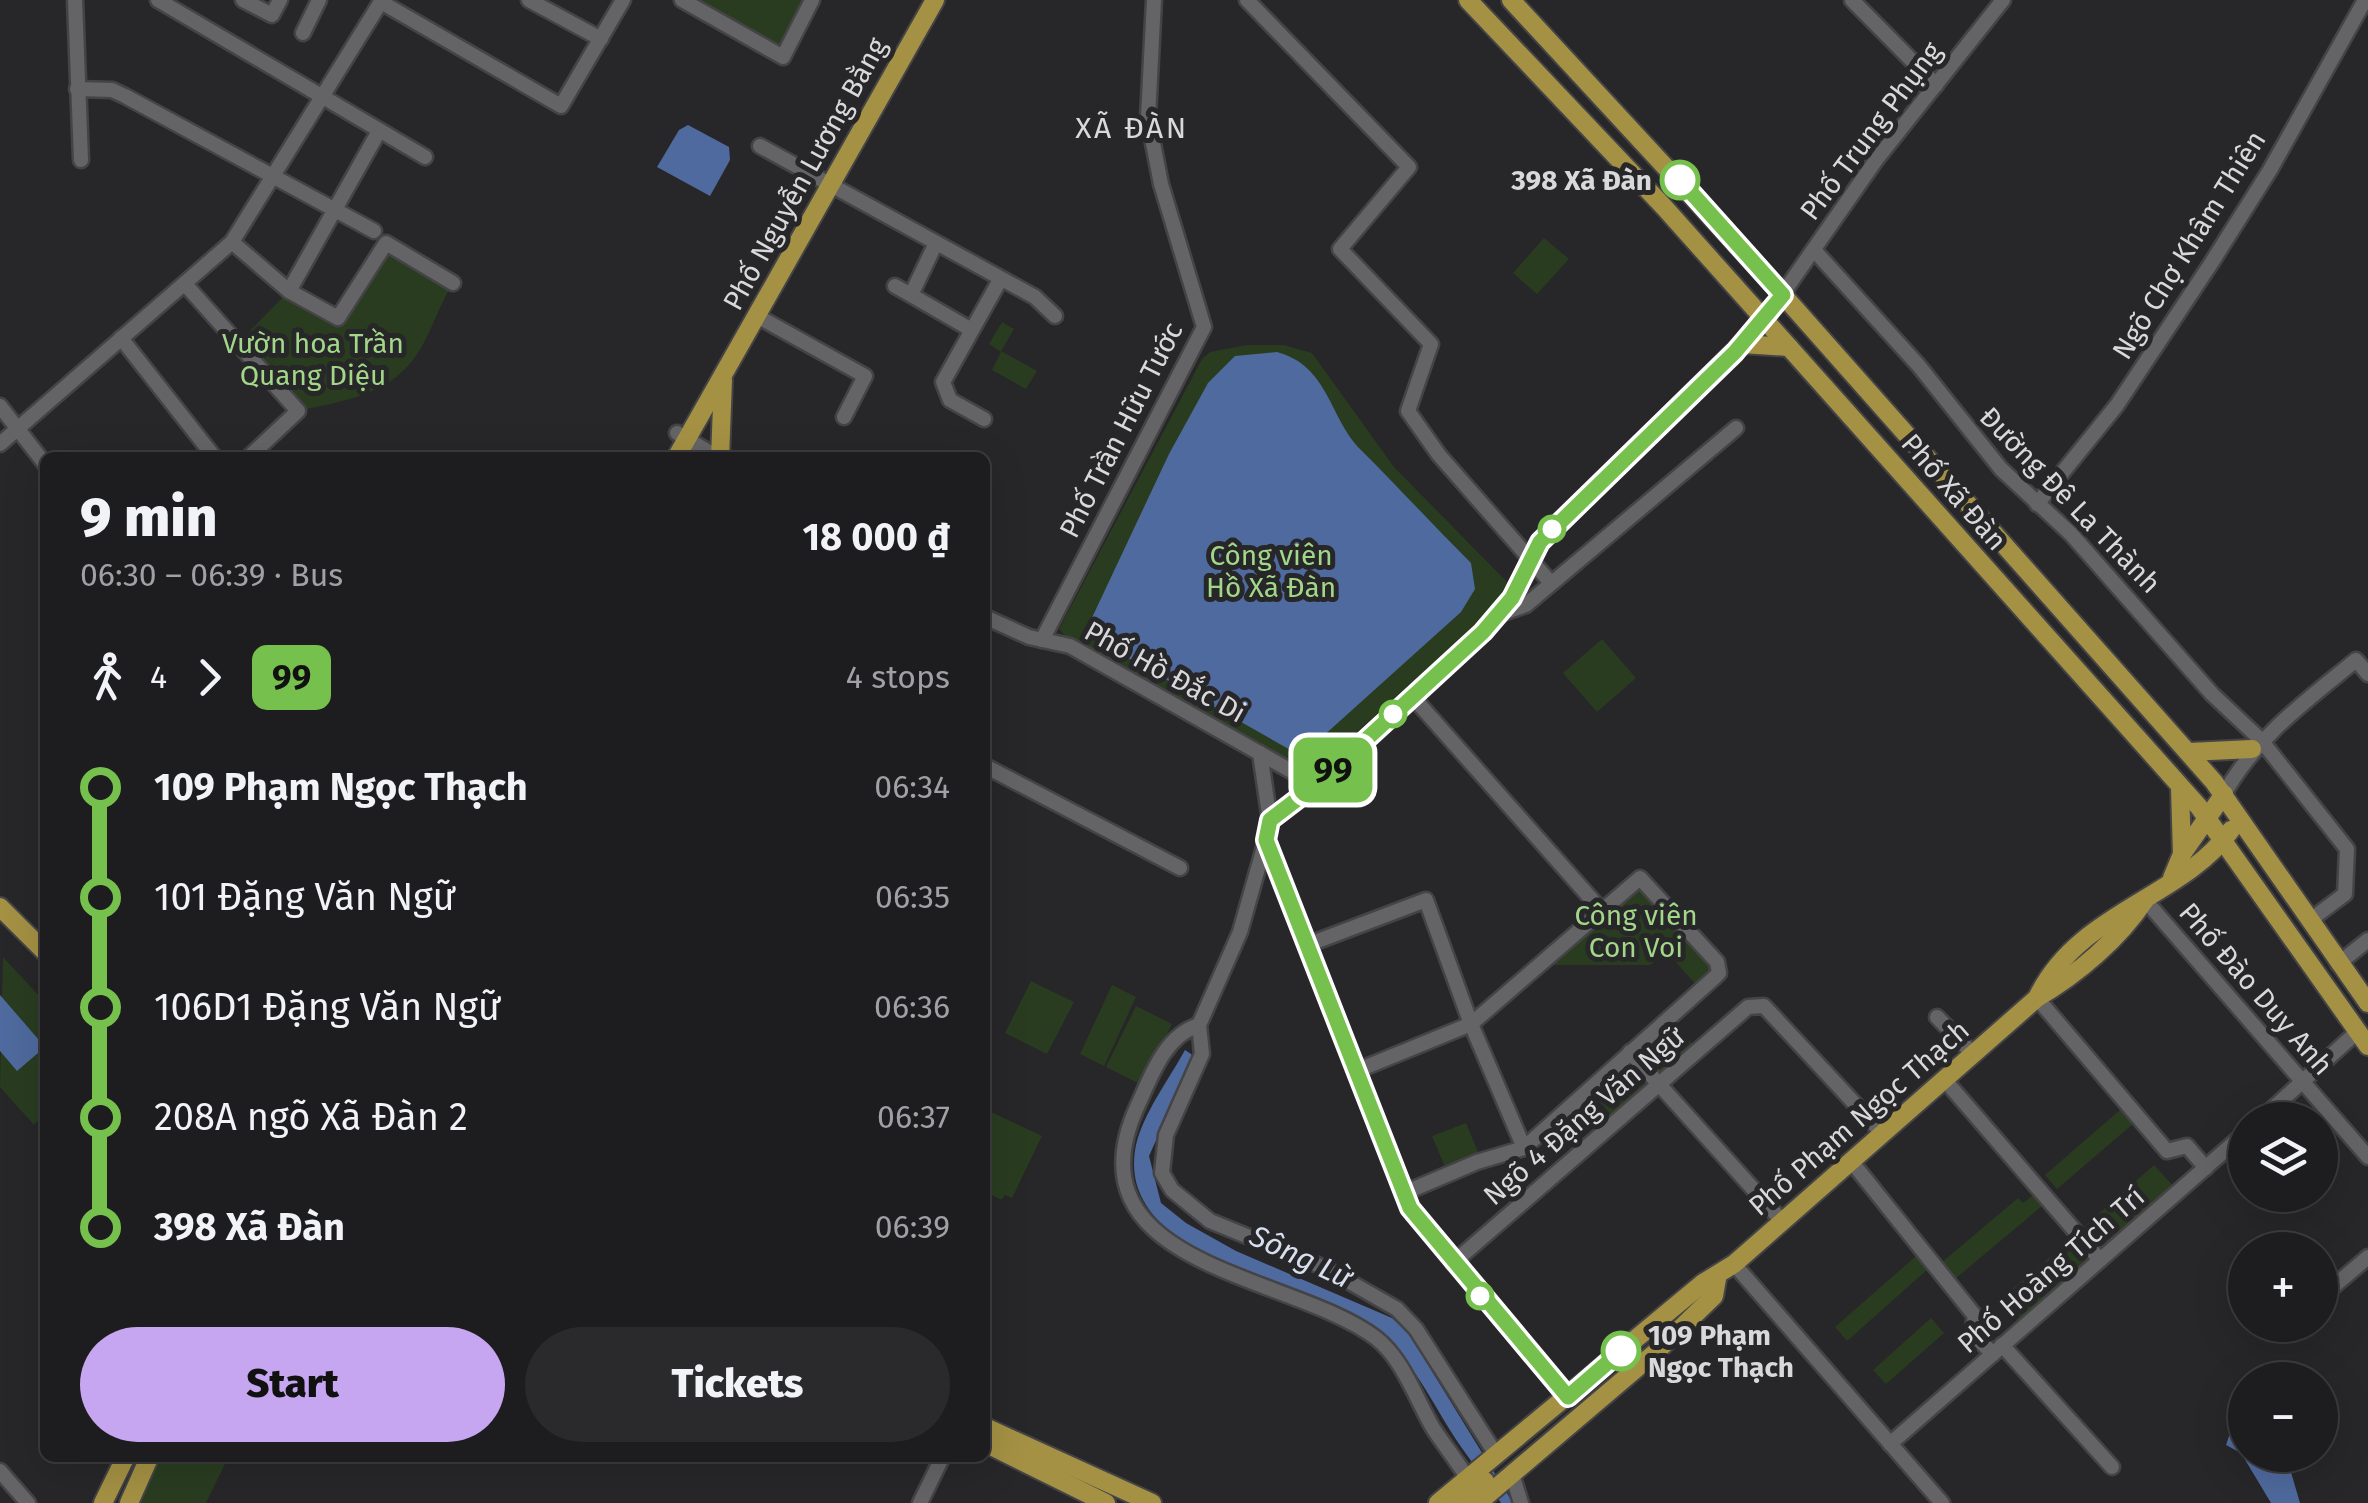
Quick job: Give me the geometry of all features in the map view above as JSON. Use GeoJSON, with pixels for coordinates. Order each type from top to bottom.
{"type":"FeatureCollection","features":[{"type":"Feature","properties":{"kind":"main road","name":"Phố Nguyễn Lương Bằng"},"geometry":{"type":"LineString","coordinates":[[720,368],[757,316],[922,0]]}},
{"type":"Feature","properties":{"kind":"main road","name":"Phố Nguyễn Lương Bằng"},"geometry":{"type":"LineString","coordinates":[[720,368],[936,0]]}},
{"type":"Feature","properties":{"kind":"main road","name":"Phố Xã Đàn"},"geometry":{"type":"LineString","coordinates":[[1468,0],[1766,319],[2209,819],[2363,1039]]}},
{"type":"Feature","properties":{"kind":"main road","name":"Phố Xã Đàn"},"geometry":{"type":"LineString","coordinates":[[1511,0],[1783,295],[2025,573],[2189,752],[2224,794],[2368,1003]]}},
{"type":"Feature","properties":{"kind":"main road"},"geometry":{"type":"LineString","coordinates":[[1742,344],[1789,347]]}},
{"type":"Feature","properties":{"kind":"main road"},"geometry":{"type":"LineString","coordinates":[[669,452],[720,368]]}},
{"type":"Feature","properties":{"kind":"main road"},"geometry":{"type":"LineString","coordinates":[[719,452],[720,368]]}},
{"type":"Feature","properties":{"kind":"main road"},"geometry":{"type":"LineString","coordinates":[[678,452],[682,436]]}},
{"type":"Feature","properties":{"kind":"main road"},"geometry":{"type":"LineString","coordinates":[[2094,690],[2115,668]]}},
{"type":"Feature","properties":{"kind":"main road"},"geometry":{"type":"LineString","coordinates":[[2189,752],[2257,744]]}},
{"type":"Feature","properties":{"kind":"main road"},"geometry":{"type":"LineString","coordinates":[[2180,787],[2188,861],[2246,871]]}},
{"type":"Feature","properties":{"kind":"main road","name":"Phố Phạm Ngọc Thạch"},"geometry":{"type":"LineString","coordinates":[[2188,861],[2224,794]]}},
{"type":"Feature","properties":{"kind":"main road","name":"Phố Phạm Ngọc Thạch"},"geometry":{"type":"LineString","coordinates":[[1481,1501],[1680,1315],[1703,1283],[1717,1279],[2037,998],[2050,972],[2116,913],[2145,900],[2188,861],[2224,840],[2240,818]]}},
{"type":"Feature","properties":{"kind":"main road"},"geometry":{"type":"LineString","coordinates":[[0,907],[40,947]]}},
{"type":"Feature","properties":{"kind":"main road"},"geometry":{"type":"LineString","coordinates":[[1459,1503],[1680,1315]]}},
{"type":"Feature","properties":{"kind":"main road","name":"Phố Phạm Ngọc Thạch"},"geometry":{"type":"LineString","coordinates":[[1438,1503],[1568,1397],[1680,1315]]}},
{"type":"Feature","properties":{"kind":"main road"},"geometry":{"type":"LineString","coordinates":[[990,1429],[1110,1500]]}},
{"type":"Feature","properties":{"kind":"main road"},"geometry":{"type":"LineString","coordinates":[[990,1445],[1152,1503]]}},
{"type":"Feature","properties":{"kind":"main road"},"geometry":{"type":"LineString","coordinates":[[103,1503],[123,1462]]}},
{"type":"Feature","properties":{"kind":"main road"},"geometry":{"type":"LineString","coordinates":[[128,1503],[148,1462]]}},
{"type":"Feature","properties":{"kind":"street"},"geometry":{"type":"LineString","coordinates":[[75,0],[81,160]]}},
{"type":"Feature","properties":{"kind":"street"},"geometry":{"type":"LineString","coordinates":[[158,0],[424,158]]}},
{"type":"Feature","properties":{"kind":"street"},"geometry":{"type":"LineString","coordinates":[[243,0],[272,15],[280,0]]}},
{"type":"Feature","properties":{"kind":"street"},"geometry":{"type":"LineString","coordinates":[[303,33],[319,0]]}},
{"type":"Feature","properties":{"kind":"street"},"geometry":{"type":"LineString","coordinates":[[529,0],[601,39]]}},
{"type":"Feature","properties":{"kind":"street"},"geometry":{"type":"LineString","coordinates":[[0,444],[232,242],[382,1],[562,106],[623,0]]}},
{"type":"Feature","properties":{"kind":"street"},"geometry":{"type":"LineString","coordinates":[[682,0],[783,57],[812,0]]}},
{"type":"Feature","properties":{"kind":"street","name":"Phố Trần Hữu Tước"},"geometry":{"type":"LineString","coordinates":[[1042,640],[1204,327],[1160,184],[1148,118],[1154,0]]}},
{"type":"Feature","properties":{"kind":"street"},"geometry":{"type":"LineString","coordinates":[[1247,0],[1409,167],[1340,249],[1429,340],[1432,349],[1408,412],[1438,455],[1551,584]]}},
{"type":"Feature","properties":{"kind":"street"},"geometry":{"type":"LineString","coordinates":[[1852,0],[1936,85]]}},
{"type":"Feature","properties":{"kind":"street","name":"Phố Trung Phụng"},"geometry":{"type":"LineString","coordinates":[[1500,614],[1540,542],[1766,319],[1876,160],[2003,0]]}},
{"type":"Feature","properties":{"kind":"street","name":"Ngõ Chợ Khâm Thiên"},"geometry":{"type":"LineString","coordinates":[[2037,504],[2118,405],[2212,262],[2270,170],[2364,0]]}},
{"type":"Feature","properties":{"kind":"street"},"geometry":{"type":"LineString","coordinates":[[77,89],[112,90],[125,96],[374,232]]}},
{"type":"Feature","properties":{"kind":"street"},"geometry":{"type":"LineString","coordinates":[[289,290],[379,131]]}},
{"type":"Feature","properties":{"kind":"street"},"geometry":{"type":"LineString","coordinates":[[760,146],[1035,297],[1055,316]]}},
{"type":"Feature","properties":{"kind":"street"},"geometry":{"type":"LineString","coordinates":[[232,242],[289,290],[338,318],[386,243],[453,283]]}},
{"type":"Feature","properties":{"kind":"street"},"geometry":{"type":"LineString","coordinates":[[910,295],[935,245]]}},
{"type":"Feature","properties":{"kind":"street","name":"Đường Đê La Thành"},"geometry":{"type":"LineString","coordinates":[[1814,250],[1919,366],[1964,427],[2140,608],[2347,848],[2344,894],[2309,921]]}},
{"type":"Feature","properties":{"kind":"street"},"geometry":{"type":"LineString","coordinates":[[984,419],[943,391],[970,329],[1000,280]]}},
{"type":"Feature","properties":{"kind":"street"},"geometry":{"type":"LineString","coordinates":[[185,284],[298,410],[254,452]]}},
{"type":"Feature","properties":{"kind":"street"},"geometry":{"type":"LineString","coordinates":[[896,286],[970,329]]}},
{"type":"Feature","properties":{"kind":"street"},"geometry":{"type":"LineString","coordinates":[[757,316],[865,376],[844,417]]}},
{"type":"Feature","properties":{"kind":"street"},"geometry":{"type":"LineString","coordinates":[[121,338],[210,452]]}},
{"type":"Feature","properties":{"kind":"street"},"geometry":{"type":"LineString","coordinates":[[0,406],[40,457]]}},
{"type":"Feature","properties":{"kind":"street"},"geometry":{"type":"LineString","coordinates":[[1270,820],[1316,785],[1500,614],[1526,606],[1736,428]]}},
{"type":"Feature","properties":{"kind":"street"},"geometry":{"type":"LineString","coordinates":[[682,436],[709,452]]}},
{"type":"Feature","properties":{"kind":"street","name":"Phố Hồ Đắc Di"},"geometry":{"type":"LineString","coordinates":[[990,619],[1042,640],[1060,642],[1316,785]]}},
{"type":"Feature","properties":{"kind":"street"},"geometry":{"type":"LineString","coordinates":[[1051,623],[1060,642]]}},
{"type":"Feature","properties":{"kind":"street"},"geometry":{"type":"LineString","coordinates":[[2224,794],[2257,744],[2356,660],[2368,674]]}},
{"type":"Feature","properties":{"kind":"street"},"geometry":{"type":"LineString","coordinates":[[1412,696],[1602,911]]}},
{"type":"Feature","properties":{"kind":"street"},"geometry":{"type":"LineString","coordinates":[[1260,753],[1270,820],[1266,840],[1234,949],[1199,1025],[1202,1054],[1162,1148],[1162,1173],[1172,1190],[1235,1234],[1325,1268],[1397,1310],[1416,1329],[1497,1456]]}},
{"type":"Feature","properties":{"kind":"street"},"geometry":{"type":"LineString","coordinates":[[990,769],[1180,868]]}},
{"type":"Feature","properties":{"kind":"street"},"geometry":{"type":"LineString","coordinates":[[1266,840],[1404,1193],[1420,1224],[1568,1397]]}},
{"type":"Feature","properties":{"kind":"street"},"geometry":{"type":"LineString","coordinates":[[1256,876],[1278,873]]}},
{"type":"Feature","properties":{"kind":"street"},"geometry":{"type":"LineString","coordinates":[[1356,1071],[1471,1024],[1640,878],[1717,962],[1719,973],[1524,1148],[1476,1162],[1404,1193]]}},
{"type":"Feature","properties":{"kind":"street"},"geometry":{"type":"LineString","coordinates":[[1307,945],[1426,900],[1471,1024],[1524,1148]]}},
{"type":"Feature","properties":{"kind":"street","name":"Phố Đào Duy Anh"},"geometry":{"type":"LineString","coordinates":[[2145,900],[2368,1157]]}},
{"type":"Feature","properties":{"kind":"street"},"geometry":{"type":"LineString","coordinates":[[2338,964],[2368,940]]}},
{"type":"Feature","properties":{"kind":"street"},"geometry":{"type":"LineString","coordinates":[[2037,998],[2167,1151],[2188,1146],[2206,1168]]}},
{"type":"Feature","properties":{"kind":"street","name":"Ngõ 4 Đặng Văn Ngữ"},"geometry":{"type":"LineString","coordinates":[[1453,1263],[1748,1008],[1764,1006],[1882,1133]]}},
{"type":"Feature","properties":{"kind":"street"},"geometry":{"type":"LineString","coordinates":[[1938,1017],[1973,1054]]}},
{"type":"Feature","properties":{"kind":"street"},"geometry":{"type":"LineString","coordinates":[[1199,1025],[1174,1039],[1128,1128],[1122,1162],[1133,1202],[1158,1233],[1195,1260],[1331,1313],[1376,1338],[1468,1478]]}},
{"type":"Feature","properties":{"kind":"street"},"geometry":{"type":"LineString","coordinates":[[2280,1102],[2363,1039]]}},
{"type":"Feature","properties":{"kind":"street"},"geometry":{"type":"LineString","coordinates":[[1630,1052],[1782,1221]]}},
{"type":"Feature","properties":{"kind":"street"},"geometry":{"type":"LineString","coordinates":[[1944,1079],[2100,1260]]}},
{"type":"Feature","properties":{"kind":"street","name":"Phố Hoàng Tích Trí"},"geometry":{"type":"LineString","coordinates":[[1890,1444],[2228,1148]]}},
{"type":"Feature","properties":{"kind":"street"},"geometry":{"type":"LineString","coordinates":[[1851,1161],[1976,1316],[1972,1334],[1997,1350],[2112,1467]]}},
{"type":"Feature","properties":{"kind":"street"},"geometry":{"type":"LineString","coordinates":[[2338,1283],[2368,1257]]}},
{"type":"Feature","properties":{"kind":"street"},"geometry":{"type":"LineString","coordinates":[[1734,1264],[1942,1503]]}},
{"type":"Feature","properties":{"kind":"street"},"geometry":{"type":"LineString","coordinates":[[920,1503],[940,1462]]}},
{"type":"Feature","properties":{"kind":"street"},"geometry":{"type":"LineString","coordinates":[[0,1471],[28,1503]]}},
{"type":"Feature","properties":{"kind":"street"},"geometry":{"type":"LineString","coordinates":[[1509,1476],[1521,1503]]}},
{"type":"Feature","properties":{"kind":"green space"},"geometry":{"type":"Polygon","coordinates":[[[688,0],[808,0],[781,51],[688,0]]]}},
{"type":"Feature","properties":{"kind":"green space"},"geometry":{"type":"Polygon","coordinates":[[[1544,238],[1569,259],[1537,294],[1513,273],[1544,238]]]}},
{"type":"Feature","properties":{"kind":"green space","name":"Vườn hoa Trần Quang Diệu"},"geometry":{"type":"Polygon","coordinates":[[[386,243],[453,283],[425,340],[410,364],[383,386],[351,399],[298,411],[238,343],[289,291],[338,317],[386,243]]]}},
{"type":"Feature","properties":{"kind":"green space"},"geometry":{"type":"Polygon","coordinates":[[[1002,322],[1014,329],[1001,351],[1037,371],[1026,389],[992,370],[1001,352],[989,344],[1002,322]]]}},
{"type":"Feature","properties":{"kind":"green space","name":"Công viên Hồ Xã Đàn"},"geometry":{"type":"Polygon","coordinates":[[[1247,345],[1284,345],[1312,353],[1394,467],[1508,583],[1488,614],[1311,773],[1069,640],[1059,629],[1202,359],[1210,352],[1247,345]]]}},
{"type":"Feature","properties":{"kind":"green space"},"geometry":{"type":"Polygon","coordinates":[[[1602,639],[1636,678],[1597,712],[1563,673],[1602,639]]]}},
{"type":"Feature","properties":{"kind":"green space","name":"Công viên Con Voi"},"geometry":{"type":"Polygon","coordinates":[[[1640,883],[1714,964],[1714,971],[1697,986],[1667,952],[1650,965],[1546,965],[1640,883]]]}},
{"type":"Feature","properties":{"kind":"green space"},"geometry":{"type":"Polygon","coordinates":[[[3,957],[40,997],[40,1118],[34,1125],[0,1087],[3,957]]]}},
{"type":"Feature","properties":{"kind":"green space"},"geometry":{"type":"Polygon","coordinates":[[[1031,981],[1074,1002],[1047,1054],[1005,1033],[1031,981]]]}},
{"type":"Feature","properties":{"kind":"green space"},"geometry":{"type":"Polygon","coordinates":[[[1112,985],[1136,997],[1104,1066],[1080,1054],[1112,985]]]}},
{"type":"Feature","properties":{"kind":"green space"},"geometry":{"type":"Polygon","coordinates":[[[1136,1006],[1172,1024],[1142,1085],[1106,1067],[1136,1006]]]}},
{"type":"Feature","properties":{"kind":"green space"},"geometry":{"type":"Polygon","coordinates":[[[1673,1022],[1694,1046],[1660,1075],[1639,1051],[1673,1022]]]}},
{"type":"Feature","properties":{"kind":"green space"},"geometry":{"type":"Polygon","coordinates":[[[1630,1060],[1650,1083],[1612,1116],[1592,1093],[1630,1060]]]}},
{"type":"Feature","properties":{"kind":"green space"},"geometry":{"type":"Polygon","coordinates":[[[2121,1109],[2134,1123],[2057,1189],[2045,1175],[2121,1109]]]}},
{"type":"Feature","properties":{"kind":"green space"},"geometry":{"type":"Polygon","coordinates":[[[990,1111],[1042,1136],[1012,1198],[1005,1195],[1002,1200],[990,1194],[990,1111]]]}},
{"type":"Feature","properties":{"kind":"green space"},"geometry":{"type":"Polygon","coordinates":[[[1466,1123],[1479,1154],[1445,1167],[1432,1136],[1466,1123]]]}},
{"type":"Feature","properties":{"kind":"green space"},"geometry":{"type":"Polygon","coordinates":[[[2154,1165],[2175,1188],[2101,1254],[2080,1230],[2154,1165]]]}},
{"type":"Feature","properties":{"kind":"green space"},"geometry":{"type":"Polygon","coordinates":[[[2033,1195],[2042,1206],[1955,1279],[1941,1263],[2018,1198],[2023,1203],[2033,1195]]]}},
{"type":"Feature","properties":{"kind":"green space"},"geometry":{"type":"Polygon","coordinates":[[[2075,1236],[2095,1259],[2019,1323],[1999,1300],[2075,1236]]]}},
{"type":"Feature","properties":{"kind":"green space"},"geometry":{"type":"Polygon","coordinates":[[[1916,1256],[1928,1269],[1847,1341],[1835,1327],[1916,1256]]]}},
{"type":"Feature","properties":{"kind":"green space"},"geometry":{"type":"Polygon","coordinates":[[[1931,1318],[1944,1333],[1886,1384],[1873,1370],[1931,1318]]]}},
{"type":"Feature","properties":{"kind":"green space"},"geometry":{"type":"Polygon","coordinates":[[[158,1462],[226,1462],[206,1503],[139,1503],[158,1462]]]}},
{"type":"Feature","properties":{"kind":"water"},"geometry":{"type":"Polygon","coordinates":[[[688,125],[729,147],[730,160],[710,196],[657,167],[679,130],[688,125]]]}},
{"type":"Feature","properties":{"kind":"water","name":"Công viên Hồ Xã Đàn"},"geometry":{"type":"Polygon","coordinates":[[[1277,352],[1308,369],[1350,437],[1471,563],[1475,589],[1461,612],[1301,756],[1091,637],[1089,624],[1169,454],[1208,383],[1235,356],[1277,352]]]}},
{"type":"Feature","properties":{"kind":"water"},"geometry":{"type":"Polygon","coordinates":[[[0,995],[40,1041],[40,1051],[17,1071],[0,1051],[0,995]]]}},
{"type":"Feature","properties":{"kind":"water"},"geometry":{"type":"Polygon","coordinates":[[[1185,1050],[1194,1056],[1149,1156],[1161,1203],[1186,1223],[1236,1251],[1392,1318],[1409,1334],[1513,1503],[1501,1503],[1411,1368],[1376,1331],[1346,1313],[1222,1262],[1184,1241],[1154,1216],[1137,1184],[1136,1145],[1150,1109],[1185,1050]]]}},
{"type":"Feature","properties":{"kind":"water"},"geometry":{"type":"Polygon","coordinates":[[[2252,1472],[2291,1472],[2300,1503],[2271,1503],[2252,1472]]]}},
{"type":"Feature","properties":{"kind":"bus line","name":"99"},"geometry":{"type":"LineString","coordinates":[[1621,1351],[1568,1397],[1420,1224],[1410,1208],[1266,840],[1270,820],[1321,781],[1483,632],[1512,598],[1540,542],[1735,352],[1783,295],[1680,180]]}},
{"type":"Feature","properties":{"kind":"place","name":"398 Xã Đàn"},"geometry":{"type":"Point","coordinates":[1680,180]}},
{"type":"Feature","properties":{"kind":"place","name":"109 Phạm Ngọc Thạch"},"geometry":{"type":"Point","coordinates":[1621,1351]}},
{"type":"Feature","properties":{"kind":"district","name":"XÃ ĐÀN"},"geometry":{"type":"Point","coordinates":[1132,128]}},
{"type":"Feature","properties":{"kind":"water label","name":"Sông Lừ"},"geometry":{"type":"Point","coordinates":[1301,1257]}}]}
